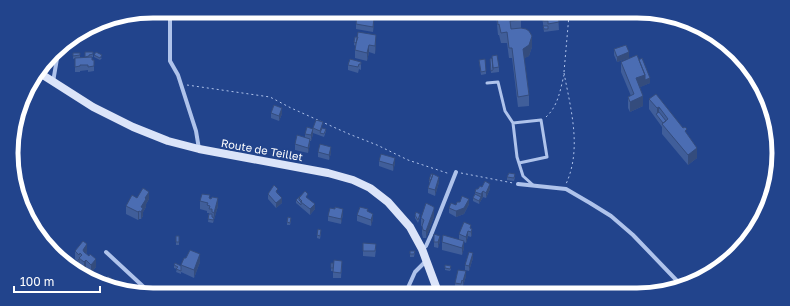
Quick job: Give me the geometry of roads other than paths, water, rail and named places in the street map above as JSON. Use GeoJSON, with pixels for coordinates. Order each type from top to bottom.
{"type":"FeatureCollection","features":[{"type":"Feature","properties":{"kind":"main road","name":"Route de Teillet"},"geometry":{"type":"LineString","coordinates":[[43,75],[93,107],[133,127],[168,141],[199,150],[328,173],[353,180],[370,188],[388,202],[410,227],[427,260],[437,288]]}},
{"type":"Feature","properties":{"kind":"street"},"geometry":{"type":"LineString","coordinates":[[170,18],[170,61],[181,84],[196,131],[199,150]]}},
{"type":"Feature","properties":{"kind":"street"},"geometry":{"type":"LineString","coordinates":[[53,82],[57,59]]}},
{"type":"Feature","properties":{"kind":"street"},"geometry":{"type":"LineString","coordinates":[[422,249],[426,246],[431,235],[456,174]]}},
{"type":"Feature","properties":{"kind":"street"},"geometry":{"type":"LineString","coordinates":[[518,184],[563,189],[572,192],[611,216],[633,235],[678,281]]}},
{"type":"Feature","properties":{"kind":"street"},"geometry":{"type":"LineString","coordinates":[[106,252],[143,287]]}},
{"type":"Feature","properties":{"kind":"street"},"geometry":{"type":"LineString","coordinates":[[408,288],[415,272],[427,260]]}},
{"type":"Feature","properties":{"kind":"lane"},"geometry":{"type":"LineString","coordinates":[[487,84],[498,82],[505,111],[513,123],[519,163],[523,176],[533,185]]}},
{"type":"Feature","properties":{"kind":"lane"},"geometry":{"type":"LineString","coordinates":[[513,123],[541,120],[547,157],[519,163]]}}]}
